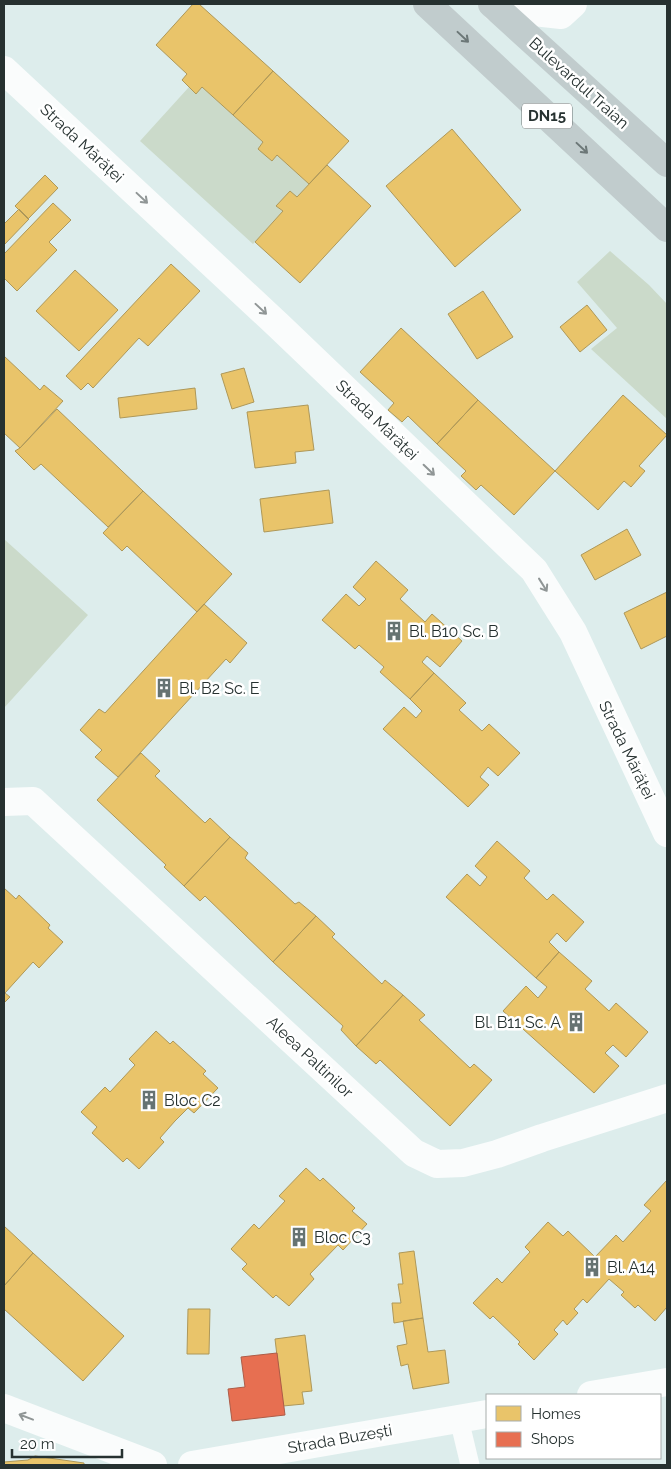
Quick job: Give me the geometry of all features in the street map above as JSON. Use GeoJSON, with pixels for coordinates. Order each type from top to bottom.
{"type":"FeatureCollection","features":[{"type":"Feature","properties":{"kind":"main road","name":"DN15"},"geometry":{"type":"LineString","coordinates":[[427,4],[667,228]]}},
{"type":"Feature","properties":{"kind":"main road","name":"Bulevardul Traian"},"geometry":{"type":"LineString","coordinates":[[494,6],[667,163]]}},
{"type":"Feature","properties":{"kind":"street"},"geometry":{"type":"LineString","coordinates":[[494,6],[561,15],[573,4]]}},
{"type":"Feature","properties":{"kind":"street","name":"Strada Mărăței"},"geometry":{"type":"LineString","coordinates":[[4,70],[279,326],[534,570],[573,632],[667,833]]}},
{"type":"Feature","properties":{"kind":"street","name":"Aleea Paltinilor"},"geometry":{"type":"LineString","coordinates":[[4,802],[33,800],[414,1153],[437,1164],[463,1163],[497,1154],[667,1098]]}},
{"type":"Feature","properties":{"kind":"street"},"geometry":{"type":"LineString","coordinates":[[597,1394],[667,1382]]}},
{"type":"Feature","properties":{"kind":"street"},"geometry":{"type":"LineString","coordinates":[[4,1408],[153,1465]]}},
{"type":"Feature","properties":{"kind":"street","name":"Strada Buzești"},"geometry":{"type":"LineString","coordinates":[[192,1465],[486,1414]]}},
{"type":"Feature","properties":{"kind":"lane"},"geometry":{"type":"LineString","coordinates":[[459,1418],[470,1465]]}},
{"type":"Feature","properties":{"kind":"green space"},"geometry":{"type":"Polygon","coordinates":[[[189,87],[202,87],[263,142],[258,149],[272,161],[277,155],[309,184],[297,197],[276,206],[283,211],[253,244],[140,141],[189,87]]]}},
{"type":"Feature","properties":{"kind":"green space"},"geometry":{"type":"Polygon","coordinates":[[[610,251],[649,285],[667,304],[667,419],[591,349],[617,328],[577,282],[610,251]]]}},
{"type":"Feature","properties":{"kind":"green space"},"geometry":{"type":"Polygon","coordinates":[[[4,539],[88,615],[4,708],[4,539]]]}},
{"type":"Feature","properties":{"kind":"building: Homes"},"geometry":{"type":"Polygon","coordinates":[[[193,4],[199,4],[273,71],[233,115],[202,87],[196,94],[182,80],[187,74],[156,45],[193,4]]]}},
{"type":"Feature","properties":{"kind":"building: Homes"},"geometry":{"type":"Polygon","coordinates":[[[273,71],[349,141],[309,184],[277,155],[272,161],[258,149],[263,142],[233,115],[273,71]]]}},
{"type":"Feature","properties":{"kind":"building: Homes"},"geometry":{"type":"Polygon","coordinates":[[[452,129],[521,210],[455,267],[386,186],[452,129]]]}},
{"type":"Feature","properties":{"kind":"building: Homes"},"geometry":{"type":"Polygon","coordinates":[[[327,165],[371,206],[300,283],[255,242],[283,211],[276,206],[290,191],[297,197],[327,165]]]}},
{"type":"Feature","properties":{"kind":"building: Homes"},"geometry":{"type":"Polygon","coordinates":[[[45,175],[58,188],[28,219],[15,206],[45,175]]]}},
{"type":"Feature","properties":{"kind":"building: Homes"},"geometry":{"type":"Polygon","coordinates":[[[53,203],[71,220],[49,242],[57,250],[17,291],[4,278],[4,254],[53,203]]]}},
{"type":"Feature","properties":{"kind":"building: Homes"},"geometry":{"type":"Polygon","coordinates":[[[19,209],[29,219],[4,245],[4,224],[19,209]]]}},
{"type":"Feature","properties":{"kind":"building: Homes"},"geometry":{"type":"Polygon","coordinates":[[[171,264],[200,291],[148,346],[139,338],[93,388],[88,383],[81,390],[66,376],[171,264]]]}},
{"type":"Feature","properties":{"kind":"building: Homes"},"geometry":{"type":"Polygon","coordinates":[[[75,270],[118,310],[79,351],[36,311],[75,270]]]}},
{"type":"Feature","properties":{"kind":"building: Homes"},"geometry":{"type":"Polygon","coordinates":[[[483,291],[513,337],[477,359],[448,314],[483,291]]]}},
{"type":"Feature","properties":{"kind":"building: Homes"},"geometry":{"type":"Polygon","coordinates":[[[587,305],[607,330],[580,352],[560,327],[587,305]]]}},
{"type":"Feature","properties":{"kind":"building: Homes"},"geometry":{"type":"Polygon","coordinates":[[[401,328],[478,400],[437,444],[408,416],[402,422],[388,410],[394,403],[360,372],[401,328]]]}},
{"type":"Feature","properties":{"kind":"building: Homes"},"geometry":{"type":"Polygon","coordinates":[[[4,356],[40,390],[44,385],[63,401],[20,448],[4,433],[4,356]]]}},
{"type":"Feature","properties":{"kind":"building: Homes"},"geometry":{"type":"Polygon","coordinates":[[[244,368],[254,402],[232,409],[221,374],[244,368]]]}},
{"type":"Feature","properties":{"kind":"building: Homes"},"geometry":{"type":"Polygon","coordinates":[[[195,388],[197,409],[120,418],[118,398],[195,388]]]}},
{"type":"Feature","properties":{"kind":"building: Homes"},"geometry":{"type":"Polygon","coordinates":[[[623,395],[667,435],[639,466],[645,471],[631,487],[624,481],[598,510],[555,471],[623,395]]]}},
{"type":"Feature","properties":{"kind":"building: Homes"},"geometry":{"type":"Polygon","coordinates":[[[478,400],[555,471],[514,515],[481,485],[476,490],[461,476],[466,471],[437,444],[478,400]]]}},
{"type":"Feature","properties":{"kind":"building: Homes"},"geometry":{"type":"Polygon","coordinates":[[[308,405],[314,450],[295,452],[296,463],[255,468],[247,412],[308,405]]]}},
{"type":"Feature","properties":{"kind":"building: Homes"},"geometry":{"type":"Polygon","coordinates":[[[57,409],[143,491],[108,527],[41,464],[34,470],[15,451],[57,409]]]}},
{"type":"Feature","properties":{"kind":"building: Homes"},"geometry":{"type":"Polygon","coordinates":[[[329,490],[333,523],[264,532],[260,499],[329,490]]]}},
{"type":"Feature","properties":{"kind":"building: Homes"},"geometry":{"type":"Polygon","coordinates":[[[143,491],[232,574],[197,612],[127,546],[122,551],[103,533],[143,491]]]}},
{"type":"Feature","properties":{"kind":"building: Homes"},"geometry":{"type":"Polygon","coordinates":[[[627,529],[641,555],[595,580],[581,555],[627,529]]]}},
{"type":"Feature","properties":{"kind":"building: Homes","name":"Bl. B10 Sc. B"},"geometry":{"type":"Polygon","coordinates":[[[376,561],[408,590],[400,599],[425,622],[432,614],[462,641],[440,667],[427,656],[422,662],[434,673],[410,699],[380,672],[384,667],[359,645],[355,649],[322,620],[346,594],[359,606],[366,599],[353,587],[376,561]]]}},
{"type":"Feature","properties":{"kind":"building: Homes"},"geometry":{"type":"Polygon","coordinates":[[[667,592],[667,636],[641,649],[624,613],[667,592]]]}},
{"type":"Feature","properties":{"kind":"building: Homes","name":"Bl. B2 Sc. E"},"geometry":{"type":"Polygon","coordinates":[[[204,604],[247,643],[230,663],[226,659],[118,777],[95,757],[102,750],[80,730],[99,709],[105,713],[204,604]]]}},
{"type":"Feature","properties":{"kind":"building: Homes"},"geometry":{"type":"Polygon","coordinates":[[[434,673],[466,703],[459,710],[482,731],[489,724],[520,753],[498,776],[488,767],[480,777],[489,785],[468,807],[383,729],[404,707],[416,718],[422,711],[410,699],[434,673]]]}},
{"type":"Feature","properties":{"kind":"building: Homes"},"geometry":{"type":"Polygon","coordinates":[[[141,753],[160,771],[155,776],[205,823],[210,818],[230,837],[184,886],[164,867],[166,865],[97,800],[141,753]]]}},
{"type":"Feature","properties":{"kind":"building: Homes"},"geometry":{"type":"Polygon","coordinates":[[[230,837],[248,853],[245,858],[295,904],[299,902],[316,916],[273,962],[205,896],[200,901],[184,886],[230,837]]]}},
{"type":"Feature","properties":{"kind":"building: Homes"},"geometry":{"type":"Polygon","coordinates":[[[497,841],[530,871],[524,878],[547,900],[553,894],[584,922],[566,942],[557,933],[549,942],[559,952],[536,978],[446,897],[467,874],[480,886],[487,877],[475,866],[497,841]]]}},
{"type":"Feature","properties":{"kind":"building: Homes"},"geometry":{"type":"Polygon","coordinates":[[[4,888],[16,899],[19,895],[50,925],[48,928],[63,942],[39,968],[33,962],[5,993],[10,997],[4,1003],[4,888]]]}},
{"type":"Feature","properties":{"kind":"building: Homes"},"geometry":{"type":"Polygon","coordinates":[[[316,916],[335,934],[332,937],[382,984],[385,980],[403,995],[356,1046],[341,1030],[343,1026],[273,962],[316,916]]]}},
{"type":"Feature","properties":{"kind":"building: Homes","name":"Bl. B11 Sc. A"},"geometry":{"type":"Polygon","coordinates":[[[559,952],[592,981],[585,989],[609,1011],[616,1003],[648,1032],[626,1057],[613,1045],[605,1053],[619,1066],[594,1093],[503,1011],[526,986],[538,998],[547,987],[536,978],[559,952]]]}},
{"type":"Feature","properties":{"kind":"building: Homes"},"geometry":{"type":"Polygon","coordinates":[[[403,995],[425,1015],[419,1020],[470,1068],[474,1064],[492,1080],[450,1126],[380,1060],[376,1064],[356,1046],[403,995]]]}},
{"type":"Feature","properties":{"kind":"building: Homes","name":"Bloc C2"},"geometry":{"type":"Polygon","coordinates":[[[156,1031],[170,1044],[173,1041],[206,1071],[203,1074],[218,1088],[194,1113],[188,1108],[175,1121],[160,1138],[164,1142],[139,1169],[127,1158],[123,1162],[92,1133],[97,1127],[81,1112],[105,1087],[110,1092],[135,1065],[129,1059],[156,1031]]]}},
{"type":"Feature","properties":{"kind":"building: Homes","name":"Bloc C3"},"geometry":{"type":"Polygon","coordinates":[[[306,1168],[320,1181],[323,1178],[355,1208],[352,1211],[367,1224],[343,1250],[338,1245],[310,1274],[314,1279],[289,1306],[276,1295],[273,1298],[242,1269],[247,1264],[231,1249],[254,1224],[259,1229],[285,1201],[279,1196],[306,1168]]]}},
{"type":"Feature","properties":{"kind":"building: Homes","name":"Bl. A14"},"geometry":{"type":"Polygon","coordinates":[[[667,1180],[667,1307],[655,1321],[638,1305],[635,1308],[621,1295],[624,1292],[609,1279],[587,1303],[583,1299],[574,1309],[578,1313],[567,1325],[563,1320],[554,1330],[558,1334],[534,1360],[518,1344],[520,1342],[493,1316],[490,1319],[473,1303],[497,1278],[502,1283],[530,1252],[525,1247],[548,1222],[563,1236],[568,1231],[595,1257],[616,1235],[623,1242],[651,1211],[644,1205],[667,1180]]]}},
{"type":"Feature","properties":{"kind":"building: Homes"},"geometry":{"type":"Polygon","coordinates":[[[4,1226],[33,1253],[4,1286],[4,1226]]]}},
{"type":"Feature","properties":{"kind":"building: Homes"},"geometry":{"type":"Polygon","coordinates":[[[414,1251],[423,1318],[394,1323],[392,1303],[401,1303],[398,1284],[403,1284],[399,1253],[414,1251]]]}},
{"type":"Feature","properties":{"kind":"building: Homes"},"geometry":{"type":"Polygon","coordinates":[[[33,1253],[124,1336],[83,1381],[4,1309],[4,1286],[33,1253]]]}},
{"type":"Feature","properties":{"kind":"building: Homes"},"geometry":{"type":"Polygon","coordinates":[[[188,1309],[210,1309],[209,1354],[187,1354],[188,1309]]]}},
{"type":"Feature","properties":{"kind":"building: Homes"},"geometry":{"type":"Polygon","coordinates":[[[423,1318],[428,1352],[445,1350],[449,1383],[413,1389],[408,1364],[401,1366],[397,1346],[407,1344],[403,1321],[423,1318]]]}},
{"type":"Feature","properties":{"kind":"building: Homes"},"geometry":{"type":"Polygon","coordinates":[[[305,1335],[312,1391],[302,1392],[304,1404],[283,1406],[275,1339],[305,1335]]]}},
{"type":"Feature","properties":{"kind":"building: Homes"},"geometry":{"type":"Polygon","coordinates":[[[35,1456],[84,1463],[84,1465],[4,1465],[4,1462],[28,1460],[35,1456]]]}},
{"type":"Feature","properties":{"kind":"building: Shops"},"geometry":{"type":"Polygon","coordinates":[[[277,1353],[285,1415],[232,1421],[228,1389],[245,1387],[241,1357],[277,1353]]]}},
{"type":"Feature","properties":{"kind":"place","name":"Bl. B10 Sc. B"},"geometry":{"type":"Point","coordinates":[394,631]}},
{"type":"Feature","properties":{"kind":"place","name":"Bl. B2 Sc. E"},"geometry":{"type":"Point","coordinates":[164,688]}},
{"type":"Feature","properties":{"kind":"place","name":"Bl. B11 Sc. A"},"geometry":{"type":"Point","coordinates":[576,1022]}},
{"type":"Feature","properties":{"kind":"place","name":"Bloc C2"},"geometry":{"type":"Point","coordinates":[149,1100]}},
{"type":"Feature","properties":{"kind":"place","name":"Bloc C3"},"geometry":{"type":"Point","coordinates":[299,1237]}},
{"type":"Feature","properties":{"kind":"place","name":"Bl. A14"},"geometry":{"type":"Point","coordinates":[592,1267]}}]}
